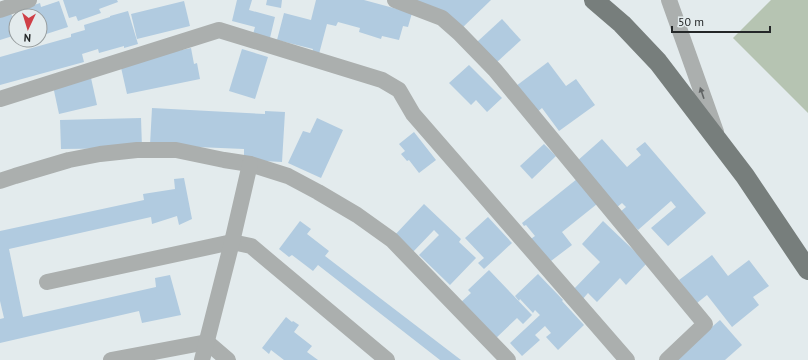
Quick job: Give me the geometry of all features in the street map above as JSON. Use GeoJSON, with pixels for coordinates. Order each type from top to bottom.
{"type":"FeatureCollection","features":[{"type":"Feature","properties":{"kind":"main road"},"geometry":{"type":"LineString","coordinates":[[594,0],[622,24],[658,62],[745,176],[808,270]]}},
{"type":"Feature","properties":{"kind":"street"},"geometry":{"type":"LineString","coordinates":[[0,10],[29,0]]}},
{"type":"Feature","properties":{"kind":"street"},"geometry":{"type":"LineString","coordinates":[[395,0],[442,18],[495,70],[705,324],[667,360]]}},
{"type":"Feature","properties":{"kind":"street"},"geometry":{"type":"LineString","coordinates":[[669,0],[720,143]]}},
{"type":"Feature","properties":{"kind":"street"},"geometry":{"type":"LineString","coordinates":[[0,99],[219,30],[382,80],[399,90],[413,114],[627,360]]}},
{"type":"Feature","properties":{"kind":"street"},"geometry":{"type":"LineString","coordinates":[[0,181],[70,160],[100,154],[137,150],[176,150],[250,164],[288,176],[357,215],[392,240],[508,360]]}},
{"type":"Feature","properties":{"kind":"street"},"geometry":{"type":"LineString","coordinates":[[202,360],[250,164]]}},
{"type":"Feature","properties":{"kind":"street"},"geometry":{"type":"LineString","coordinates":[[47,282],[232,242],[251,246],[387,360]]}},
{"type":"Feature","properties":{"kind":"street"},"geometry":{"type":"LineString","coordinates":[[111,360],[207,342]]}},
{"type":"Feature","properties":{"kind":"street"},"geometry":{"type":"LineString","coordinates":[[207,342],[228,360]]}},
{"type":"Feature","properties":{"kind":"green space"},"geometry":{"type":"Polygon","coordinates":[[[771,0],[808,0],[808,113],[733,38],[771,0]]]}},
{"type":"Feature","properties":{"kind":"building"},"geometry":{"type":"Polygon","coordinates":[[[63,0],[117,0],[118,2],[99,9],[101,13],[78,21],[76,16],[69,18],[63,0]]]}},
{"type":"Feature","properties":{"kind":"building"},"geometry":{"type":"Polygon","coordinates":[[[237,0],[252,0],[249,10],[275,17],[269,42],[252,38],[255,27],[232,21],[237,0]]]}},
{"type":"Feature","properties":{"kind":"building"},"geometry":{"type":"Polygon","coordinates":[[[267,0],[282,0],[281,8],[266,5],[267,0]]]}},
{"type":"Feature","properties":{"kind":"building"},"geometry":{"type":"Polygon","coordinates":[[[316,0],[364,0],[412,13],[408,27],[403,26],[399,40],[382,36],[381,39],[359,32],[360,28],[338,22],[336,26],[327,24],[319,54],[312,52],[313,49],[277,40],[284,13],[311,20],[316,0]]]}},
{"type":"Feature","properties":{"kind":"building"},"geometry":{"type":"Polygon","coordinates":[[[409,0],[491,0],[461,29],[409,0]]]}},
{"type":"Feature","properties":{"kind":"building"},"geometry":{"type":"Polygon","coordinates":[[[59,1],[68,27],[48,33],[48,8],[25,8],[40,3],[41,7],[59,1]]]}},
{"type":"Feature","properties":{"kind":"building"},"geometry":{"type":"Polygon","coordinates":[[[184,1],[190,26],[137,39],[131,14],[184,1]]]}},
{"type":"Feature","properties":{"kind":"building"},"geometry":{"type":"Polygon","coordinates":[[[128,11],[138,44],[99,53],[98,49],[82,54],[84,62],[0,85],[0,57],[32,48],[48,48],[48,43],[71,37],[71,34],[85,30],[84,25],[128,11]]]}},
{"type":"Feature","properties":{"kind":"building"},"geometry":{"type":"Polygon","coordinates":[[[8,14],[8,38],[0,40],[0,16],[8,14]]]}},
{"type":"Feature","properties":{"kind":"building"},"geometry":{"type":"Polygon","coordinates":[[[502,19],[521,40],[496,63],[477,42],[502,19]]]}},
{"type":"Feature","properties":{"kind":"building"},"geometry":{"type":"Polygon","coordinates":[[[191,48],[194,64],[197,63],[200,79],[127,94],[120,63],[191,48]]]}},
{"type":"Feature","properties":{"kind":"building"},"geometry":{"type":"Polygon","coordinates":[[[242,49],[268,57],[255,99],[229,91],[242,49]]]}},
{"type":"Feature","properties":{"kind":"building"},"geometry":{"type":"Polygon","coordinates":[[[548,62],[566,86],[576,79],[595,105],[559,131],[542,108],[536,113],[516,86],[548,62]]]}},
{"type":"Feature","properties":{"kind":"building"},"geometry":{"type":"Polygon","coordinates":[[[469,65],[502,98],[487,112],[476,100],[471,105],[449,83],[469,65]]]}},
{"type":"Feature","properties":{"kind":"building"},"geometry":{"type":"Polygon","coordinates":[[[91,78],[97,105],[59,114],[53,86],[91,78]]]}},
{"type":"Feature","properties":{"kind":"building"},"geometry":{"type":"Polygon","coordinates":[[[152,108],[265,114],[265,111],[285,112],[282,162],[244,160],[244,149],[150,145],[152,108]]]}},
{"type":"Feature","properties":{"kind":"building"},"geometry":{"type":"Polygon","coordinates":[[[141,118],[142,148],[61,149],[60,120],[141,118]]]}},
{"type":"Feature","properties":{"kind":"building"},"geometry":{"type":"Polygon","coordinates":[[[317,118],[343,130],[321,178],[288,163],[303,131],[310,133],[317,118]]]}},
{"type":"Feature","properties":{"kind":"building"},"geometry":{"type":"Polygon","coordinates":[[[414,132],[436,160],[419,173],[409,160],[407,161],[401,154],[405,151],[399,144],[414,132]]]}},
{"type":"Feature","properties":{"kind":"building"},"geometry":{"type":"Polygon","coordinates":[[[602,139],[627,167],[641,155],[636,149],[645,142],[706,213],[668,246],[651,228],[676,207],[671,201],[638,230],[620,212],[626,207],[622,203],[616,208],[576,162],[602,139]]]}},
{"type":"Feature","properties":{"kind":"building"},"geometry":{"type":"Polygon","coordinates":[[[544,144],[556,156],[532,179],[520,166],[544,144]]]}},
{"type":"Feature","properties":{"kind":"building"},"geometry":{"type":"Polygon","coordinates":[[[184,178],[192,219],[179,225],[177,216],[152,224],[151,217],[9,249],[23,317],[156,287],[155,278],[170,275],[181,315],[142,323],[139,311],[0,343],[0,319],[4,318],[0,301],[0,231],[144,200],[143,194],[175,189],[174,179],[184,178]]]}},
{"type":"Feature","properties":{"kind":"building"},"geometry":{"type":"Polygon","coordinates":[[[577,179],[597,204],[562,232],[572,245],[547,264],[528,241],[535,236],[526,225],[524,226],[522,223],[577,179]]]}},
{"type":"Feature","properties":{"kind":"building"},"geometry":{"type":"Polygon","coordinates":[[[424,204],[461,239],[459,242],[476,258],[450,285],[419,255],[439,235],[434,230],[411,254],[393,237],[424,204]]]}},
{"type":"Feature","properties":{"kind":"building"},"geometry":{"type":"Polygon","coordinates":[[[488,217],[512,243],[484,269],[478,263],[484,258],[465,238],[488,217]]]}},
{"type":"Feature","properties":{"kind":"building"},"geometry":{"type":"Polygon","coordinates":[[[300,221],[311,229],[307,234],[329,251],[325,256],[461,360],[440,360],[318,265],[313,271],[292,255],[289,257],[279,249],[300,221]]]}},
{"type":"Feature","properties":{"kind":"building"},"geometry":{"type":"Polygon","coordinates":[[[603,221],[647,263],[626,285],[620,278],[597,302],[588,293],[581,301],[571,292],[600,262],[582,244],[603,221]]]}},
{"type":"Feature","properties":{"kind":"building"},"geometry":{"type":"Polygon","coordinates":[[[712,255],[728,276],[749,260],[769,286],[753,297],[759,305],[732,327],[707,295],[697,303],[679,280],[712,255]]]}},
{"type":"Feature","properties":{"kind":"building"},"geometry":{"type":"Polygon","coordinates":[[[489,270],[532,315],[523,324],[517,318],[494,340],[459,304],[471,293],[468,290],[489,270]]]}},
{"type":"Feature","properties":{"kind":"building"},"geometry":{"type":"Polygon","coordinates":[[[538,274],[584,325],[558,350],[546,337],[551,333],[545,326],[535,335],[540,340],[522,356],[510,343],[540,315],[535,310],[533,313],[520,299],[519,301],[515,296],[538,274]]]}},
{"type":"Feature","properties":{"kind":"building"},"geometry":{"type":"Polygon","coordinates":[[[286,317],[299,325],[294,332],[312,346],[307,352],[318,360],[284,360],[271,350],[269,354],[262,348],[286,317]]]}},
{"type":"Feature","properties":{"kind":"building"},"geometry":{"type":"Polygon","coordinates":[[[720,320],[742,345],[725,360],[673,360],[720,320]]]}}]}
